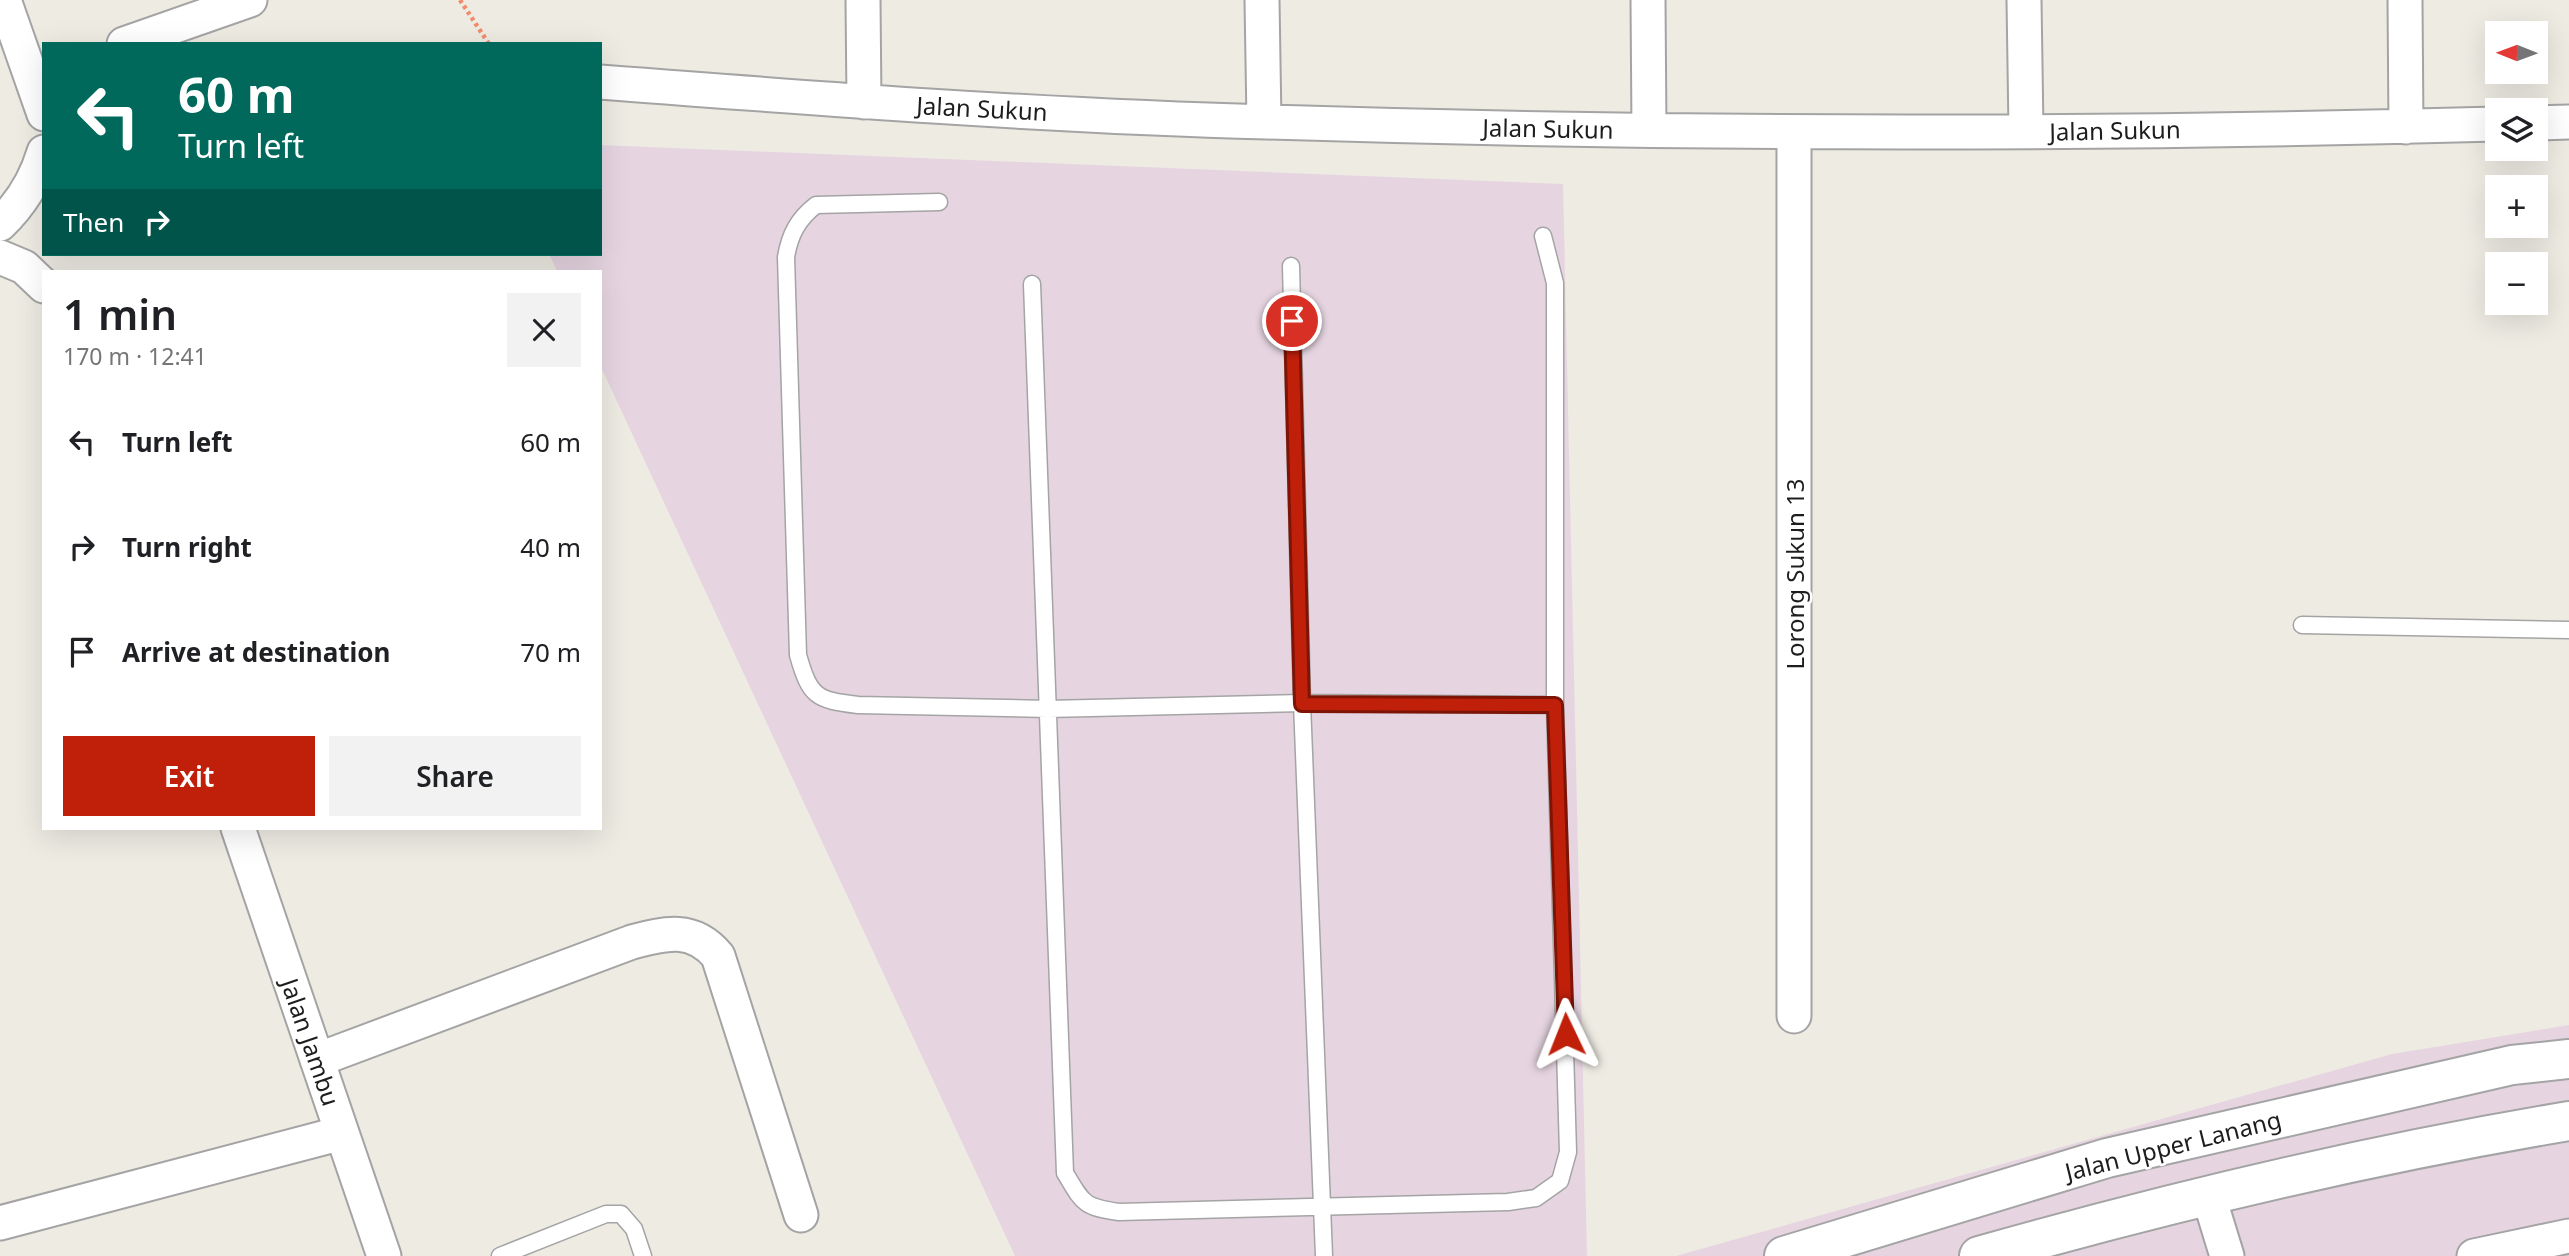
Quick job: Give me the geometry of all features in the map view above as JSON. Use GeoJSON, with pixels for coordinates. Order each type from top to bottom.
{"type":"FeatureCollection","features":[{"type":"Feature","properties":{"kind":"street"},"geometry":{"type":"LineString","coordinates":[[4,0],[37,74],[42,103]]}},
{"type":"Feature","properties":{"kind":"street"},"geometry":{"type":"LineString","coordinates":[[130,42],[250,0]]}},
{"type":"Feature","properties":{"kind":"street"},"geometry":{"type":"LineString","coordinates":[[863,0],[864,102]]}},
{"type":"Feature","properties":{"kind":"street"},"geometry":{"type":"LineString","coordinates":[[1262,0],[1264,122]]}},
{"type":"Feature","properties":{"kind":"street"},"geometry":{"type":"LineString","coordinates":[[1648,0],[1649,130]]}},
{"type":"Feature","properties":{"kind":"street"},"geometry":{"type":"LineString","coordinates":[[2024,0],[2026,130]]}},
{"type":"Feature","properties":{"kind":"street"},"geometry":{"type":"LineString","coordinates":[[2405,0],[2406,127]]}},
{"type":"Feature","properties":{"kind":"street","name":"Jalan Sukun"},"geometry":{"type":"LineString","coordinates":[[602,82],[864,102],[1264,122],[1794,133],[2485,124]]}},
{"type":"Feature","properties":{"kind":"street"},"geometry":{"type":"LineString","coordinates":[[2548,123],[2569,122]]}},
{"type":"Feature","properties":{"kind":"street","name":"Lorong Sukun 13"},"geometry":{"type":"LineString","coordinates":[[1794,133],[1794,1016]]}},
{"type":"Feature","properties":{"kind":"street"},"geometry":{"type":"LineString","coordinates":[[0,224],[28,189],[42,159]]}},
{"type":"Feature","properties":{"kind":"street"},"geometry":{"type":"LineString","coordinates":[[0,257],[24,267],[42,284]]}},
{"type":"Feature","properties":{"kind":"street","name":"Jalan Jambu"},"geometry":{"type":"LineString","coordinates":[[239,830],[384,1256]]}},
{"type":"Feature","properties":{"kind":"street"},"geometry":{"type":"LineString","coordinates":[[317,1060],[632,942],[676,933],[694,937],[708,944],[718,956],[801,1215]]}},
{"type":"Feature","properties":{"kind":"street","name":"Jalan Upper Lanang"},"geometry":{"type":"LineString","coordinates":[[1784,1256],[2107,1158],[2512,1065],[2569,1059]]}},
{"type":"Feature","properties":{"kind":"street"},"geometry":{"type":"LineString","coordinates":[[1979,1256],[2208,1194],[2470,1137],[2569,1121]]}},
{"type":"Feature","properties":{"kind":"street"},"geometry":{"type":"LineString","coordinates":[[0,1223],[342,1133]]}},
{"type":"Feature","properties":{"kind":"street"},"geometry":{"type":"LineString","coordinates":[[2208,1194],[2227,1256]]}},
{"type":"Feature","properties":{"kind":"street"},"geometry":{"type":"LineString","coordinates":[[2474,1256],[2569,1236]]}},
{"type":"Feature","properties":{"kind":"lane"},"geometry":{"type":"LineString","coordinates":[[939,202],[816,205],[803,216],[789,237],[786,257],[798,655],[805,678],[817,696],[858,705],[1048,709],[1302,704],[1555,705]]}},
{"type":"Feature","properties":{"kind":"lane"},"geometry":{"type":"LineString","coordinates":[[1032,285],[1065,1173],[1079,1197],[1094,1209],[1119,1212],[1508,1202],[1536,1198],[1560,1181],[1568,1152],[1555,705],[1555,283],[1543,236]]}},
{"type":"Feature","properties":{"kind":"lane"},"geometry":{"type":"LineString","coordinates":[[1291,266],[1302,704],[1324,1256]]}},
{"type":"Feature","properties":{"kind":"lane"},"geometry":{"type":"LineString","coordinates":[[2302,625],[2569,630]]}},
{"type":"Feature","properties":{"kind":"lane"},"geometry":{"type":"LineString","coordinates":[[500,1256],[606,1214],[621,1214],[634,1229],[643,1256]]}},
{"type":"Feature","properties":{"kind":"path"},"geometry":{"type":"LineString","coordinates":[[460,0],[488,42]]}},
{"type":"Feature","properties":{"kind":"shaded area"},"geometry":{"type":"Polygon","coordinates":[[[602,145],[1563,184],[1587,1256],[1015,1256],[602,369],[602,270],[557,270],[550,256],[602,256],[602,145]]]}},
{"type":"Feature","properties":{"kind":"shaded area"},"geometry":{"type":"Polygon","coordinates":[[[2569,1025],[2569,1256],[1676,1256],[2392,1054],[2569,1025]]]}},
{"type":"Feature","properties":{"kind":"route"},"geometry":{"type":"LineString","coordinates":[[1292,321],[1302,704],[1555,705],[1566,1034]]}}]}
